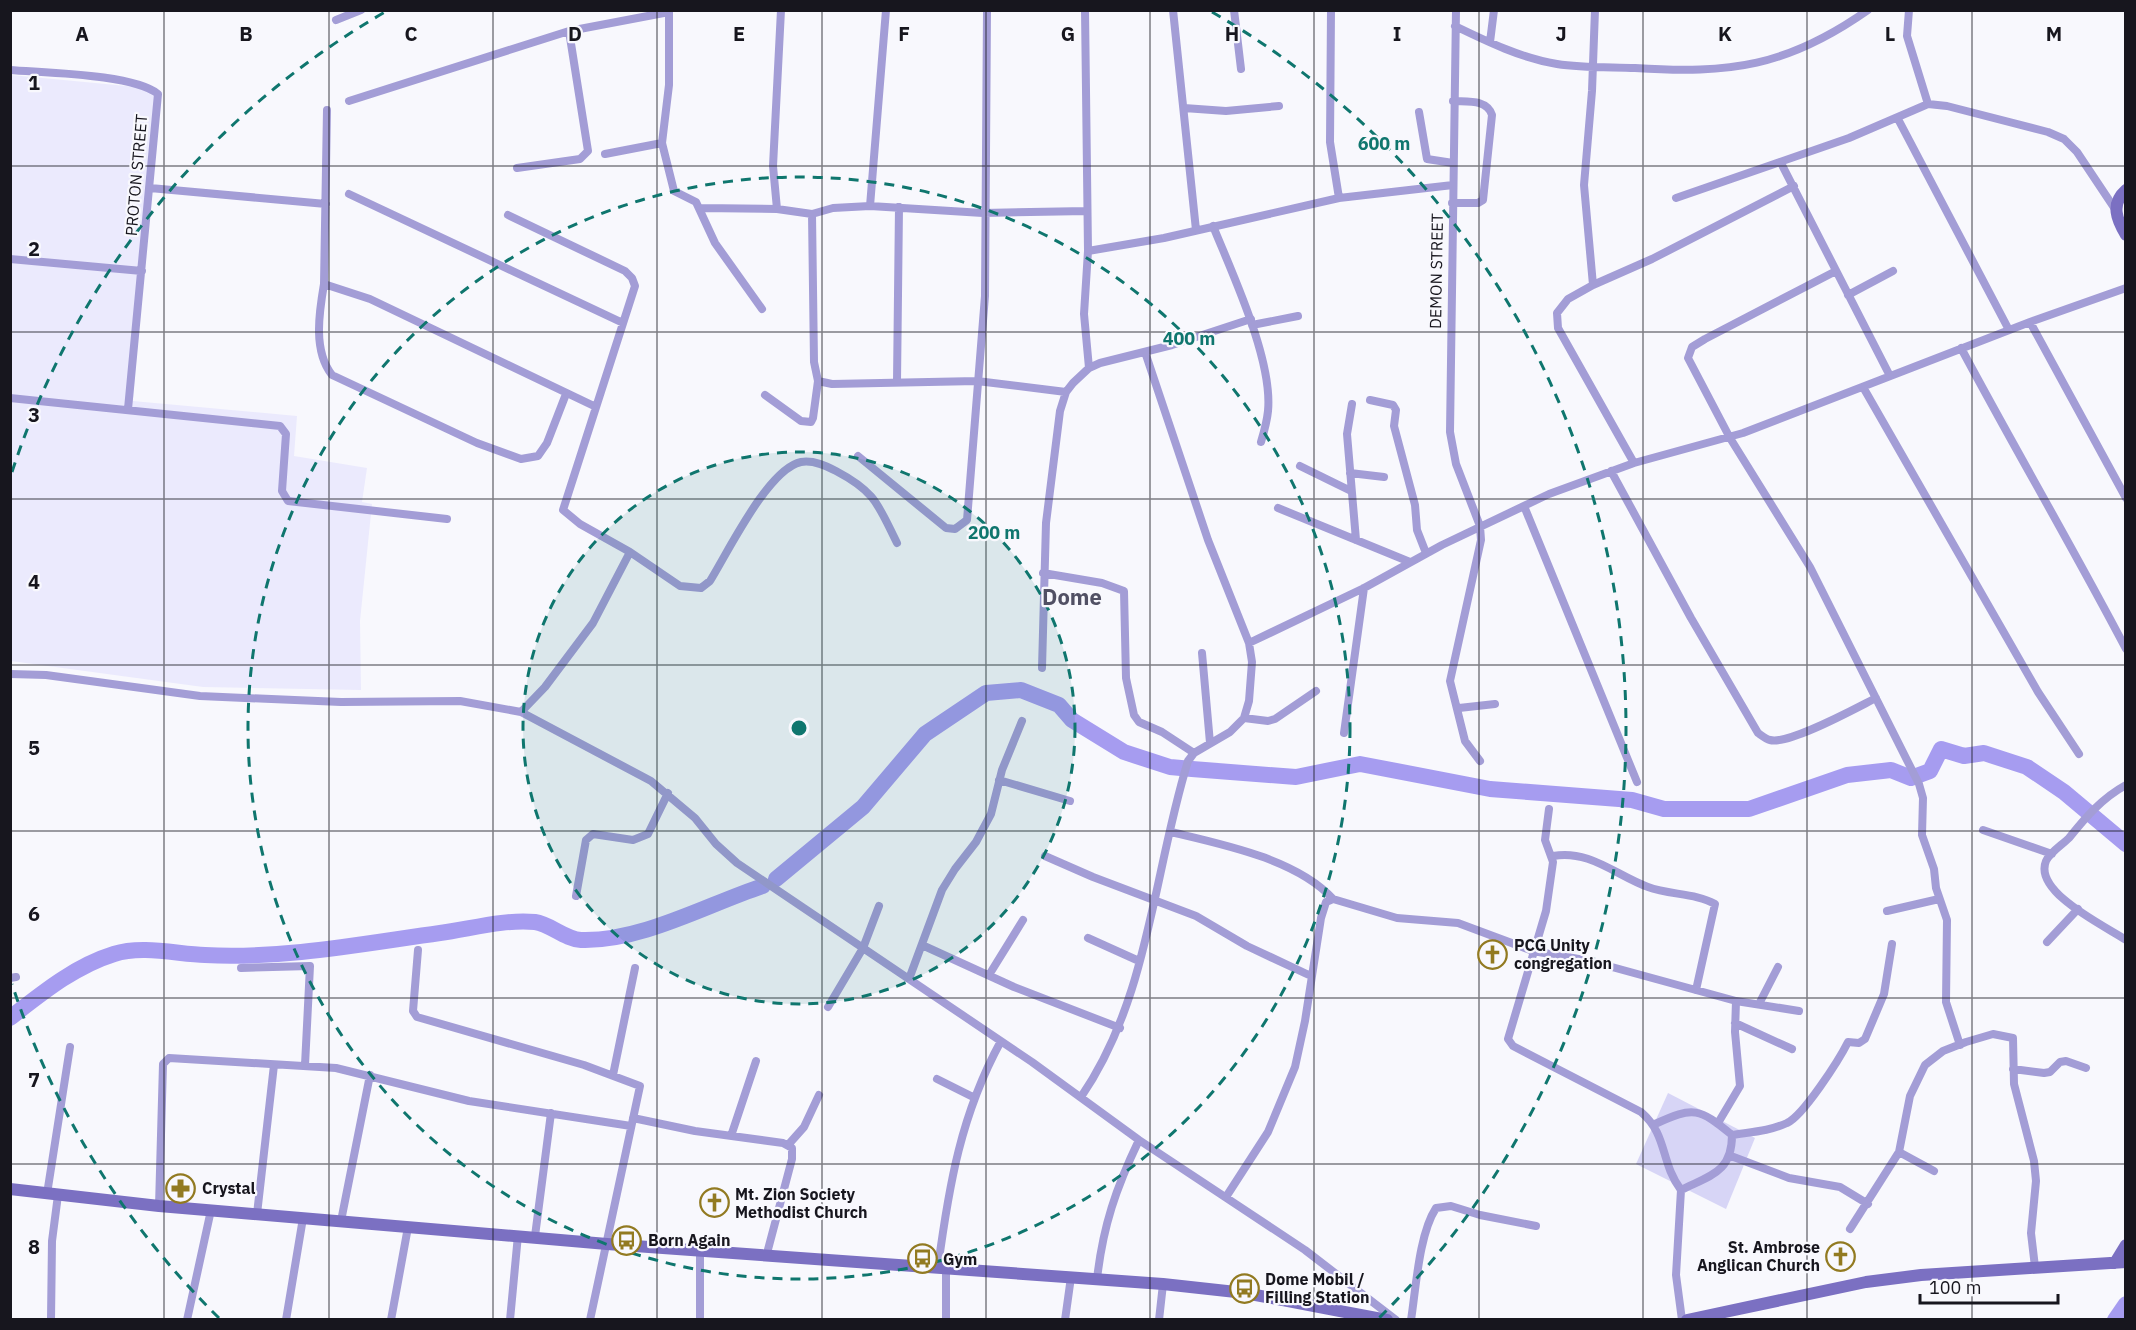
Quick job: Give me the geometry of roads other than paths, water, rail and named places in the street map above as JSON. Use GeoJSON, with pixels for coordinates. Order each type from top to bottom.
{"type":"FeatureCollection","features":[{"type":"Feature","properties":{"kind":"main road"},"geometry":{"type":"LineString","coordinates":[[2126,190],[2117,199],[2115,209],[2126,235]]}},
{"type":"Feature","properties":{"kind":"main road"},"geometry":{"type":"LineString","coordinates":[[10,1190],[159,1206],[766,1257],[942,1267],[1163,1284],[1245,1293],[1387,1320]]}},
{"type":"Feature","properties":{"kind":"main road"},"geometry":{"type":"LineString","coordinates":[[1687,1320],[1866,1282],[2035,1267],[2120,1263],[2126,1245]]}},
{"type":"Feature","properties":{"kind":"street"},"geometry":{"type":"LineString","coordinates":[[336,20],[361,10]]}},
{"type":"Feature","properties":{"kind":"street"},"geometry":{"type":"LineString","coordinates":[[777,209],[773,166],[782,10]]}},
{"type":"Feature","properties":{"kind":"street"},"geometry":{"type":"LineString","coordinates":[[870,206],[886,10]]}},
{"type":"Feature","properties":{"kind":"street"},"geometry":{"type":"LineString","coordinates":[[858,456],[946,528],[954,529],[963,525],[967,520],[985,296],[983,213],[987,10]]}},
{"type":"Feature","properties":{"kind":"street"},"geometry":{"type":"LineString","coordinates":[[1085,10],[1088,250],[1084,314],[1089,368]]}},
{"type":"Feature","properties":{"kind":"street"},"geometry":{"type":"LineString","coordinates":[[1173,10],[1196,230]]}},
{"type":"Feature","properties":{"kind":"street"},"geometry":{"type":"LineString","coordinates":[[1234,10],[1241,69]]}},
{"type":"Feature","properties":{"kind":"street"},"geometry":{"type":"LineString","coordinates":[[1331,10],[1330,142],[1339,198]]}},
{"type":"Feature","properties":{"kind":"street","name":"DEMON STREET"},"geometry":{"type":"LineString","coordinates":[[1456,10],[1450,432],[1456,464],[1480,526]]}},
{"type":"Feature","properties":{"kind":"street"},"geometry":{"type":"LineString","coordinates":[[1490,42],[1494,10]]}},
{"type":"Feature","properties":{"kind":"street"},"geometry":{"type":"LineString","coordinates":[[1593,285],[1584,185],[1592,91],[1595,10]]}},
{"type":"Feature","properties":{"kind":"street"},"geometry":{"type":"LineString","coordinates":[[1455,26],[1523,55],[1559,64],[1678,71],[1734,69],[1792,52],[1829,34],[1868,10]]}},
{"type":"Feature","properties":{"kind":"street"},"geometry":{"type":"LineString","coordinates":[[1909,10],[1907,36],[1928,104]]}},
{"type":"Feature","properties":{"kind":"street"},"geometry":{"type":"LineString","coordinates":[[350,101],[569,31],[669,11],[669,86],[662,143],[674,190],[691,199],[700,208],[715,243],[762,309]]}},
{"type":"Feature","properties":{"kind":"street"},"geometry":{"type":"LineString","coordinates":[[517,168],[580,159],[588,151],[569,31]]}},
{"type":"Feature","properties":{"kind":"street","name":"PROTON STREET"},"geometry":{"type":"LineString","coordinates":[[10,70],[129,82],[152,89],[158,94],[128,409]]}},
{"type":"Feature","properties":{"kind":"street"},"geometry":{"type":"LineString","coordinates":[[1452,203],[1478,203],[1484,200],[1492,115],[1490,108],[1484,104],[1453,101]]}},
{"type":"Feature","properties":{"kind":"street"},"geometry":{"type":"LineString","coordinates":[[1676,198],[1781,164],[1898,119],[1928,104],[1947,106],[2048,132],[2064,139],[2077,152],[2115,209]]}},
{"type":"Feature","properties":{"kind":"street"},"geometry":{"type":"LineString","coordinates":[[1184,108],[1226,111],[1279,106]]}},
{"type":"Feature","properties":{"kind":"street"},"geometry":{"type":"LineString","coordinates":[[327,110],[324,284],[320,309],[321,355],[332,375],[477,443],[521,459],[538,456],[547,443],[566,394]]}},
{"type":"Feature","properties":{"kind":"street"},"geometry":{"type":"LineString","coordinates":[[1419,112],[1427,159],[1453,162]]}},
{"type":"Feature","properties":{"kind":"street"},"geometry":{"type":"LineString","coordinates":[[1898,119],[2009,330]]}},
{"type":"Feature","properties":{"kind":"street"},"geometry":{"type":"LineString","coordinates":[[605,154],[662,143]]}},
{"type":"Feature","properties":{"kind":"street"},"geometry":{"type":"LineString","coordinates":[[1781,164],[1890,376]]}},
{"type":"Feature","properties":{"kind":"street"},"geometry":{"type":"LineString","coordinates":[[1088,250],[1196,230],[1339,198],[1453,186]]}},
{"type":"Feature","properties":{"kind":"street"},"geometry":{"type":"LineString","coordinates":[[1634,463],[1565,342],[1556,321],[1561,305],[1593,285],[1652,259],[1794,186]]}},
{"type":"Feature","properties":{"kind":"street"},"geometry":{"type":"LineString","coordinates":[[150,188],[326,204]]}},
{"type":"Feature","properties":{"kind":"street"},"geometry":{"type":"LineString","coordinates":[[349,194],[623,323]]}},
{"type":"Feature","properties":{"kind":"street"},"geometry":{"type":"LineString","coordinates":[[700,208],[777,209],[812,214],[833,208],[870,206],[983,213],[1087,211]]}},
{"type":"Feature","properties":{"kind":"street"},"geometry":{"type":"LineString","coordinates":[[897,382],[900,207]]}},
{"type":"Feature","properties":{"kind":"street"},"geometry":{"type":"LineString","coordinates":[[508,214],[625,271],[632,278],[635,286],[594,406],[563,510],[580,524],[630,552],[680,586],[701,588],[710,581],[764,494],[779,475],[785,469],[803,461],[825,465],[874,495],[897,543]]}},
{"type":"Feature","properties":{"kind":"street"},"geometry":{"type":"LineString","coordinates":[[765,395],[801,421],[811,422],[819,381],[814,362],[812,214]]}},
{"type":"Feature","properties":{"kind":"street"},"geometry":{"type":"LineString","coordinates":[[1213,226],[1251,322],[1263,371],[1269,410],[1261,442]]}},
{"type":"Feature","properties":{"kind":"street"},"geometry":{"type":"LineString","coordinates":[[10,259],[142,271]]}},
{"type":"Feature","properties":{"kind":"street"},"geometry":{"type":"LineString","coordinates":[[1836,271],[1705,339],[1688,352],[1688,358],[1730,438],[1810,567],[1914,770],[1923,798],[1922,835],[1934,869],[1939,899],[1948,930],[1946,1002],[1960,1045]]}},
{"type":"Feature","properties":{"kind":"street"},"geometry":{"type":"LineString","coordinates":[[1848,295],[1893,271]]}},
{"type":"Feature","properties":{"kind":"street"},"geometry":{"type":"LineString","coordinates":[[324,284],[396,311],[594,406]]}},
{"type":"Feature","properties":{"kind":"street"},"geometry":{"type":"LineString","coordinates":[[1249,643],[1364,588],[1480,526],[1524,506],[1634,463],[1730,438],[1961,348],[2126,288]]}},
{"type":"Feature","properties":{"kind":"street"},"geometry":{"type":"LineString","coordinates":[[1042,668],[1043,573],[1047,512],[1060,411],[1066,392],[1089,368],[1115,358],[1251,322],[1298,316]]}},
{"type":"Feature","properties":{"kind":"street"},"geometry":{"type":"LineString","coordinates":[[2030,322],[2126,498]]}},
{"type":"Feature","properties":{"kind":"street"},"geometry":{"type":"LineString","coordinates":[[1961,348],[2014,449],[2074,551],[2126,649]]}},
{"type":"Feature","properties":{"kind":"street"},"geometry":{"type":"LineString","coordinates":[[1081,1097],[1101,1067],[1120,1028],[1157,899],[1181,782],[1188,762],[1194,753],[1230,732],[1244,718],[1252,680],[1249,643],[1201,520],[1144,352]]}},
{"type":"Feature","properties":{"kind":"street"},"geometry":{"type":"LineString","coordinates":[[819,381],[832,384],[977,381],[1066,392]]}},
{"type":"Feature","properties":{"kind":"street"},"geometry":{"type":"LineString","coordinates":[[1863,387],[2038,692],[2079,754]]}},
{"type":"Feature","properties":{"kind":"street"},"geometry":{"type":"LineString","coordinates":[[10,398],[280,426],[286,434],[282,492],[288,501],[447,519]]}},
{"type":"Feature","properties":{"kind":"street"},"geometry":{"type":"LineString","coordinates":[[1370,400],[1393,405],[1396,410],[1394,426],[1415,505],[1417,530],[1426,554]]}},
{"type":"Feature","properties":{"kind":"street"},"geometry":{"type":"LineString","coordinates":[[1352,404],[1347,434],[1356,540]]}},
{"type":"Feature","properties":{"kind":"street"},"geometry":{"type":"LineString","coordinates":[[1300,466],[1351,491]]}},
{"type":"Feature","properties":{"kind":"street"},"geometry":{"type":"LineString","coordinates":[[1611,471],[1691,618],[1758,733],[1769,740],[1787,739],[1876,698]]}},
{"type":"Feature","properties":{"kind":"street"},"geometry":{"type":"LineString","coordinates":[[1350,473],[1384,477]]}},
{"type":"Feature","properties":{"kind":"street"},"geometry":{"type":"LineString","coordinates":[[1524,506],[1637,782]]}},
{"type":"Feature","properties":{"kind":"street"},"geometry":{"type":"LineString","coordinates":[[1278,508],[1410,562]]}},
{"type":"Feature","properties":{"kind":"street"},"geometry":{"type":"LineString","coordinates":[[1480,526],[1479,556],[1458,635],[1450,681],[1451,690],[1459,708],[1465,741],[1480,761]]}},
{"type":"Feature","properties":{"kind":"street"},"geometry":{"type":"LineString","coordinates":[[521,712],[545,687],[592,623],[630,552]]}},
{"type":"Feature","properties":{"kind":"street"},"geometry":{"type":"LineString","coordinates":[[1043,573],[1102,583],[1124,591],[1125,678],[1134,715],[1139,722],[1162,732],[1194,753]]}},
{"type":"Feature","properties":{"kind":"street"},"geometry":{"type":"LineString","coordinates":[[1344,733],[1364,588]]}},
{"type":"Feature","properties":{"kind":"street"},"geometry":{"type":"LineString","coordinates":[[1202,653],[1210,743]]}},
{"type":"Feature","properties":{"kind":"street"},"geometry":{"type":"LineString","coordinates":[[10,674],[46,675],[200,696],[341,702],[460,701],[521,712],[651,781],[668,793],[737,863],[1001,1041],[1139,1140],[1341,1275],[1396,1320]]}},
{"type":"Feature","properties":{"kind":"street"},"geometry":{"type":"LineString","coordinates":[[1244,718],[1268,721],[1275,719],[1316,691]]}},
{"type":"Feature","properties":{"kind":"street"},"geometry":{"type":"LineString","coordinates":[[1459,708],[1495,704]]}},
{"type":"Feature","properties":{"kind":"street"},"geometry":{"type":"LineString","coordinates":[[909,980],[942,890],[955,868],[976,842],[991,814],[999,780],[1022,721]]}},
{"type":"Feature","properties":{"kind":"street"},"geometry":{"type":"LineString","coordinates":[[999,780],[1070,801]]}},
{"type":"Feature","properties":{"kind":"street"},"geometry":{"type":"LineString","coordinates":[[2126,785],[2108,795],[2046,860],[2047,881],[2055,892],[2126,940]]}},
{"type":"Feature","properties":{"kind":"street"},"geometry":{"type":"LineString","coordinates":[[576,896],[586,840],[593,834],[633,840],[648,834],[668,793]]}},
{"type":"Feature","properties":{"kind":"street"},"geometry":{"type":"LineString","coordinates":[[1550,809],[1545,840],[1553,856],[1546,910],[1514,1017],[1510,1043],[1641,1112],[1655,1124],[1670,1175],[1681,1190],[1676,1275],[1682,1320]]}},
{"type":"Feature","properties":{"kind":"street"},"geometry":{"type":"LineString","coordinates":[[1983,830],[2052,854]]}},
{"type":"Feature","properties":{"kind":"street"},"geometry":{"type":"LineString","coordinates":[[1171,832],[1267,860],[1311,880],[1333,899],[1397,918],[1458,923],[1533,951],[1590,961],[1736,1001],[1799,1011]]}},
{"type":"Feature","properties":{"kind":"street"},"geometry":{"type":"LineString","coordinates":[[1045,856],[1196,916],[1247,946],[1311,976]]}},
{"type":"Feature","properties":{"kind":"street"},"geometry":{"type":"LineString","coordinates":[[1553,856],[1576,856],[1595,861],[1650,888],[1715,904],[1696,990]]}},
{"type":"Feature","properties":{"kind":"street"},"geometry":{"type":"LineString","coordinates":[[1226,1197],[1268,1132],[1295,1067],[1304,1031],[1323,909],[1326,902],[1333,899]]}},
{"type":"Feature","properties":{"kind":"street"},"geometry":{"type":"LineString","coordinates":[[1887,911],[1939,899]]}},
{"type":"Feature","properties":{"kind":"street"},"geometry":{"type":"LineString","coordinates":[[828,1007],[863,948],[879,906]]}},
{"type":"Feature","properties":{"kind":"street"},"geometry":{"type":"LineString","coordinates":[[2047,942],[2078,909]]}},
{"type":"Feature","properties":{"kind":"street"},"geometry":{"type":"LineString","coordinates":[[989,975],[1023,920]]}},
{"type":"Feature","properties":{"kind":"street"},"geometry":{"type":"LineString","coordinates":[[1088,938],[1139,961]]}},
{"type":"Feature","properties":{"kind":"street"},"geometry":{"type":"LineString","coordinates":[[1655,1124],[1683,1111],[1690,1111],[1718,1123],[1732,1135],[1773,1129],[1790,1122],[1831,1074],[1848,1042],[1862,1043],[1865,1039],[1884,994],[1892,944]]}},
{"type":"Feature","properties":{"kind":"street"},"geometry":{"type":"LineString","coordinates":[[922,945],[1120,1028]]}},
{"type":"Feature","properties":{"kind":"street"},"geometry":{"type":"LineString","coordinates":[[418,950],[413,1011],[417,1017],[487,1035],[613,1075],[640,1086],[590,1320]]}},
{"type":"Feature","properties":{"kind":"street"},"geometry":{"type":"LineString","coordinates":[[241,968],[310,966],[305,1065]]}},
{"type":"Feature","properties":{"kind":"street"},"geometry":{"type":"LineString","coordinates":[[1759,1004],[1778,967]]}},
{"type":"Feature","properties":{"kind":"street"},"geometry":{"type":"LineString","coordinates":[[613,1075],[635,968]]}},
{"type":"Feature","properties":{"kind":"street"},"geometry":{"type":"LineString","coordinates":[[1718,1123],[1740,1086],[1735,1023],[1736,1001]]}},
{"type":"Feature","properties":{"kind":"street"},"geometry":{"type":"LineString","coordinates":[[1735,1023],[1792,1049]]}},
{"type":"Feature","properties":{"kind":"street"},"geometry":{"type":"LineString","coordinates":[[1850,1229],[1899,1152],[1910,1096],[1920,1073],[1934,1058],[1960,1045],[1993,1034],[2008,1035],[2013,1038],[2014,1084],[2034,1161],[2036,1181],[2031,1233],[2035,1267]]}},
{"type":"Feature","properties":{"kind":"street"},"geometry":{"type":"LineString","coordinates":[[946,1320],[942,1267],[951,1176],[973,1097],[1001,1041]]}},
{"type":"Feature","properties":{"kind":"street"},"geometry":{"type":"LineString","coordinates":[[51,1320],[52,1195],[70,1047]]}},
{"type":"Feature","properties":{"kind":"street"},"geometry":{"type":"LineString","coordinates":[[159,1206],[165,1060],[169,1058],[305,1065],[370,1075],[469,1101],[788,1145],[792,1148],[792,1159],[766,1257]]}},
{"type":"Feature","properties":{"kind":"street"},"geometry":{"type":"LineString","coordinates":[[731,1136],[756,1061]]}},
{"type":"Feature","properties":{"kind":"street"},"geometry":{"type":"LineString","coordinates":[[2013,1069],[2044,1073],[2050,1072],[2060,1062],[2066,1061],[2086,1068]]}},
{"type":"Feature","properties":{"kind":"street"},"geometry":{"type":"LineString","coordinates":[[257,1214],[274,1065]]}},
{"type":"Feature","properties":{"kind":"street"},"geometry":{"type":"LineString","coordinates":[[341,1221],[370,1075]]}},
{"type":"Feature","properties":{"kind":"street"},"geometry":{"type":"LineString","coordinates":[[937,1079],[973,1097]]}},
{"type":"Feature","properties":{"kind":"street"},"geometry":{"type":"LineString","coordinates":[[788,1145],[804,1127],[819,1095]]}},
{"type":"Feature","properties":{"kind":"street"},"geometry":{"type":"LineString","coordinates":[[535,1236],[551,1113]]}},
{"type":"Feature","properties":{"kind":"street"},"geometry":{"type":"LineString","coordinates":[[1681,1190],[1717,1172],[1731,1156],[1732,1135]]}},
{"type":"Feature","properties":{"kind":"street"},"geometry":{"type":"LineString","coordinates":[[1097,1279],[1106,1220],[1121,1176],[1139,1140]]}},
{"type":"Feature","properties":{"kind":"street"},"geometry":{"type":"LineString","coordinates":[[1899,1152],[1934,1171]]}},
{"type":"Feature","properties":{"kind":"street"},"geometry":{"type":"LineString","coordinates":[[1731,1156],[1789,1178],[1840,1187],[1868,1204]]}},
{"type":"Feature","properties":{"kind":"street"},"geometry":{"type":"LineString","coordinates":[[1412,1320],[1430,1216],[1436,1208],[1451,1206],[1480,1215],[1536,1226]]}},
{"type":"Feature","properties":{"kind":"street"},"geometry":{"type":"LineString","coordinates":[[187,1320],[211,1210]]}},
{"type":"Feature","properties":{"kind":"street"},"geometry":{"type":"LineString","coordinates":[[286,1320],[303,1218]]}},
{"type":"Feature","properties":{"kind":"street"},"geometry":{"type":"LineString","coordinates":[[392,1320],[408,1227]]}},
{"type":"Feature","properties":{"kind":"street"},"geometry":{"type":"LineString","coordinates":[[510,1320],[518,1235]]}},
{"type":"Feature","properties":{"kind":"street"},"geometry":{"type":"LineString","coordinates":[[700,1251],[700,1320]]}},
{"type":"Feature","properties":{"kind":"street"},"geometry":{"type":"LineString","coordinates":[[1065,1320],[1071,1277]]}},
{"type":"Feature","properties":{"kind":"street"},"geometry":{"type":"LineString","coordinates":[[1159,1320],[1163,1284]]}},
{"type":"Feature","properties":{"kind":"waterway"},"geometry":{"type":"LineString","coordinates":[[776,879],[863,807],[925,734],[986,693],[1021,690],[1059,705],[1072,720],[1124,752],[1170,767],[1296,777],[1360,764],[1490,789],[1632,800],[1664,809],[1749,809],[1847,775],[1891,770],[1911,778],[1930,771],[1941,749],[1964,756],[1984,753],[2027,767],[2064,792],[2126,844]]}},
{"type":"Feature","properties":{"kind":"waterway"},"geometry":{"type":"LineString","coordinates":[[10,1018],[72,973],[100,959],[125,951],[148,950],[235,956],[293,953],[523,921],[541,923],[575,939],[604,939],[650,929],[763,886]]}},
{"type":"Feature","properties":{"kind":"waterway"},"geometry":{"type":"LineString","coordinates":[[2115,1320],[2126,1304]]}},
{"type":"Feature","properties":{"kind":"place","name":"PCG Unity congregation"},"geometry":{"type":"Point","coordinates":[1493,954]}},
{"type":"Feature","properties":{"kind":"place","name":"Crystal"},"geometry":{"type":"Point","coordinates":[181,1188]}},
{"type":"Feature","properties":{"kind":"place","name":"Mt. Zion Society Methodist Church"},"geometry":{"type":"Point","coordinates":[714,1203]}},
{"type":"Feature","properties":{"kind":"place","name":"Born Again"},"geometry":{"type":"Point","coordinates":[627,1240]}},
{"type":"Feature","properties":{"kind":"place","name":"St. Ambrose Anglican Church"},"geometry":{"type":"Point","coordinates":[1841,1256]}},
{"type":"Feature","properties":{"kind":"place","name":"Gym"},"geometry":{"type":"Point","coordinates":[922,1259]}},
{"type":"Feature","properties":{"kind":"place","name":"Dome Mobil / Filling Station"},"geometry":{"type":"Point","coordinates":[1244,1288]}},
{"type":"Feature","properties":{"kind":"district","name":"Dome"},"geometry":{"type":"Point","coordinates":[1072,596]}}]}
